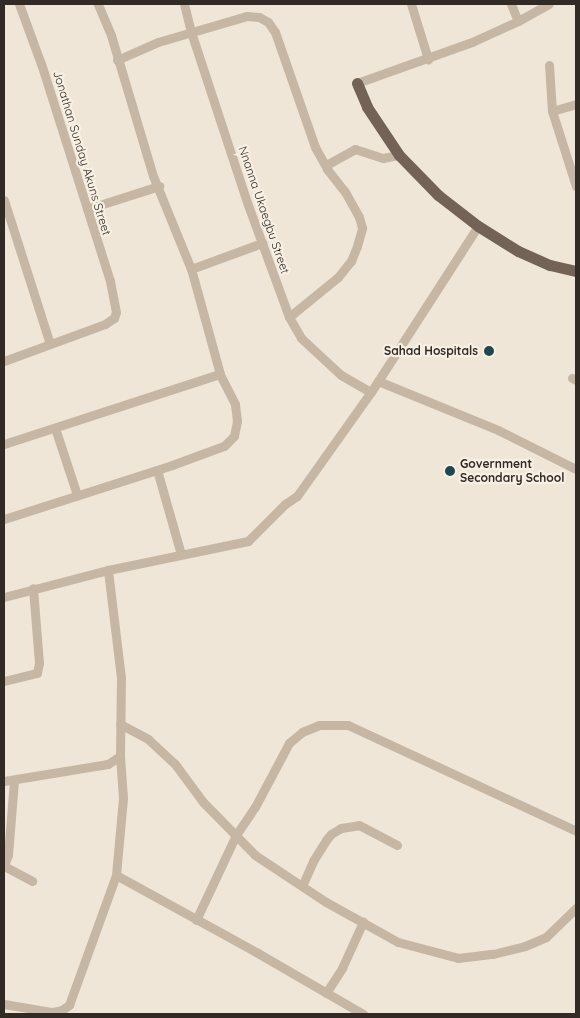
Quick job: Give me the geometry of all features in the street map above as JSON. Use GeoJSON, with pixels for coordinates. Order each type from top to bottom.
{"type":"FeatureCollection","features":[{"type":"Feature","properties":{"kind":"main road"},"geometry":{"type":"LineString","coordinates":[[357,83],[367,108],[399,155],[438,195],[478,226],[518,251],[550,265],[576,271]]}},
{"type":"Feature","properties":{"kind":"street","name":"Jonathan Sunday Akuns Street"},"geometry":{"type":"LineString","coordinates":[[19,4],[41,64],[110,281],[116,312],[114,318],[106,324],[50,344]]}},
{"type":"Feature","properties":{"kind":"street"},"geometry":{"type":"LineString","coordinates":[[4,519],[224,446],[234,436],[236,421],[235,404],[220,374],[191,269],[138,129],[111,35],[98,4]]}},
{"type":"Feature","properties":{"kind":"street","name":"Nnanna Ukaegbu Street"},"geometry":{"type":"LineString","coordinates":[[184,4],[191,32],[289,317],[302,338],[341,375],[371,392]]}},
{"type":"Feature","properties":{"kind":"street"},"geometry":{"type":"LineString","coordinates":[[411,4],[428,59]]}},
{"type":"Feature","properties":{"kind":"street"},"geometry":{"type":"LineString","coordinates":[[511,4],[518,22]]}},
{"type":"Feature","properties":{"kind":"street"},"geometry":{"type":"LineString","coordinates":[[357,83],[428,59],[518,22],[549,4]]}},
{"type":"Feature","properties":{"kind":"street"},"geometry":{"type":"LineString","coordinates":[[117,60],[158,42],[248,16],[259,17],[268,22],[275,32],[315,147],[327,169],[345,192],[359,217],[362,228],[351,260],[338,277],[289,317]]}},
{"type":"Feature","properties":{"kind":"street"},"geometry":{"type":"LineString","coordinates":[[548,65],[552,111],[576,186]]}},
{"type":"Feature","properties":{"kind":"street"},"geometry":{"type":"LineString","coordinates":[[552,111],[576,104]]}},
{"type":"Feature","properties":{"kind":"street"},"geometry":{"type":"LineString","coordinates":[[327,169],[328,164],[356,148],[382,158],[399,155]]}},
{"type":"Feature","properties":{"kind":"street"},"geometry":{"type":"LineString","coordinates":[[87,209],[159,186]]}},
{"type":"Feature","properties":{"kind":"street"},"geometry":{"type":"LineString","coordinates":[[4,200],[50,344],[4,361]]}},
{"type":"Feature","properties":{"kind":"street"},"geometry":{"type":"LineString","coordinates":[[4,597],[108,570],[248,541],[297,496],[371,392],[478,226]]}},
{"type":"Feature","properties":{"kind":"street"},"geometry":{"type":"LineString","coordinates":[[191,269],[262,243]]}},
{"type":"Feature","properties":{"kind":"street"},"geometry":{"type":"LineString","coordinates":[[4,444],[220,374]]}},
{"type":"Feature","properties":{"kind":"street"},"geometry":{"type":"LineString","coordinates":[[378,381],[498,430],[576,469]]}},
{"type":"Feature","properties":{"kind":"street"},"geometry":{"type":"LineString","coordinates":[[55,428],[78,495]]}},
{"type":"Feature","properties":{"kind":"street"},"geometry":{"type":"LineString","coordinates":[[156,470],[181,554]]}},
{"type":"Feature","properties":{"kind":"street"},"geometry":{"type":"LineString","coordinates":[[4,1004],[62,1012],[72,996],[116,876],[123,798],[120,756],[120,670],[108,570]]}},
{"type":"Feature","properties":{"kind":"street"},"geometry":{"type":"LineString","coordinates":[[4,681],[37,673],[39,663],[33,588]]}},
{"type":"Feature","properties":{"kind":"street"},"geometry":{"type":"LineString","coordinates":[[120,724],[148,739],[175,764],[203,802],[255,855],[302,886],[398,942],[458,958],[493,954],[525,946],[546,938],[576,908]]}},
{"type":"Feature","properties":{"kind":"street"},"geometry":{"type":"LineString","coordinates":[[196,920],[236,835],[255,807],[289,743],[302,732],[320,724],[348,725],[576,831]]}},
{"type":"Feature","properties":{"kind":"street"},"geometry":{"type":"LineString","coordinates":[[4,781],[108,764],[120,756]]}},
{"type":"Feature","properties":{"kind":"street"},"geometry":{"type":"LineString","coordinates":[[14,780],[8,855],[4,865],[32,881]]}},
{"type":"Feature","properties":{"kind":"street"},"geometry":{"type":"LineString","coordinates":[[302,886],[313,861],[326,840],[331,834],[341,828],[359,825],[396,845]]}},
{"type":"Feature","properties":{"kind":"street"},"geometry":{"type":"LineString","coordinates":[[116,876],[363,1014]]}},
{"type":"Feature","properties":{"kind":"street"},"geometry":{"type":"LineString","coordinates":[[326,993],[342,968],[363,922]]}},
{"type":"Feature","properties":{"kind":"place","name":"Sahad Hospitals"},"geometry":{"type":"Point","coordinates":[489,351]}},
{"type":"Feature","properties":{"kind":"place","name":"Government Secondary School"},"geometry":{"type":"Point","coordinates":[450,471]}}]}
